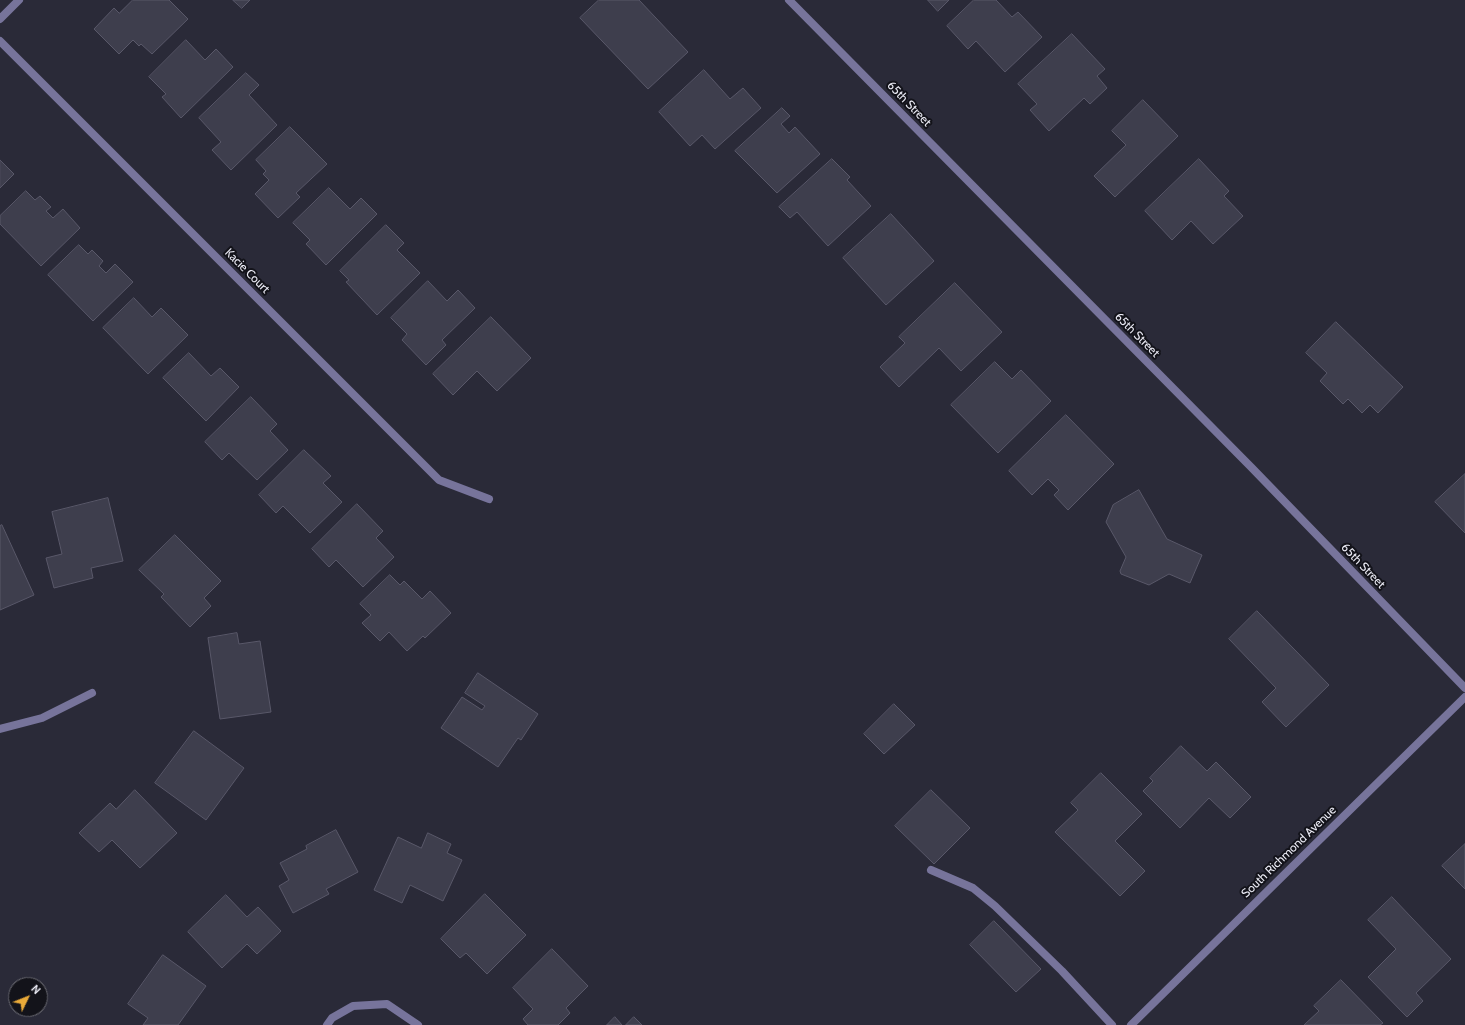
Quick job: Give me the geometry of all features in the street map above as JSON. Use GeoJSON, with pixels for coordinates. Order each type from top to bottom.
{"type":"FeatureCollection","features":[{"type":"Feature","properties":{"kind":"street"},"geometry":{"type":"LineString","coordinates":[[0,19],[19,0]]}},
{"type":"Feature","properties":{"kind":"street","name":"65th Street"},"geometry":{"type":"LineString","coordinates":[[789,0],[1229,445],[1465,688]]}},
{"type":"Feature","properties":{"kind":"street","name":"Kacie Court"},"geometry":{"type":"LineString","coordinates":[[0,41],[439,480],[489,499]]}},
{"type":"Feature","properties":{"kind":"street"},"geometry":{"type":"LineString","coordinates":[[0,730],[42,718],[92,693]]}},
{"type":"Feature","properties":{"kind":"street","name":"South Richmond Avenue"},"geometry":{"type":"LineString","coordinates":[[1131,1025],[1465,697]]}},
{"type":"Feature","properties":{"kind":"street"},"geometry":{"type":"LineString","coordinates":[[931,870],[973,888],[995,906],[1062,971],[1112,1025]]}},
{"type":"Feature","properties":{"kind":"street"},"geometry":{"type":"LineString","coordinates":[[327,1025],[332,1018],[353,1006],[387,1004],[418,1025]]}},
{"type":"Feature","properties":{"kind":"building"},"geometry":{"type":"Polygon","coordinates":[[[133,0],[169,0],[188,19],[152,54],[141,44],[139,46],[133,40],[119,54],[94,29],[114,8],[119,13],[133,0]]]}},
{"type":"Feature","properties":{"kind":"building"},"geometry":{"type":"Polygon","coordinates":[[[233,0],[250,0],[242,8],[233,0]]]}},
{"type":"Feature","properties":{"kind":"building"},"geometry":{"type":"Polygon","coordinates":[[[599,0],[639,0],[688,52],[648,89],[580,18],[599,0]]]}},
{"type":"Feature","properties":{"kind":"building"},"geometry":{"type":"Polygon","coordinates":[[[928,0],[949,0],[938,11],[928,0]]]}},
{"type":"Feature","properties":{"kind":"building"},"geometry":{"type":"Polygon","coordinates":[[[974,0],[996,0],[1012,17],[1018,12],[1042,37],[1005,72],[976,41],[968,49],[947,26],[974,0]]]}},
{"type":"Feature","properties":{"kind":"building"},"geometry":{"type":"Polygon","coordinates":[[[1072,34],[1105,69],[1097,76],[1107,88],[1090,104],[1084,98],[1049,131],[1030,110],[1037,104],[1018,84],[1072,34]]]}},
{"type":"Feature","properties":{"kind":"building"},"geometry":{"type":"Polygon","coordinates":[[[186,40],[205,60],[216,49],[233,67],[181,118],[162,97],[166,94],[149,77],[186,40]]]}},
{"type":"Feature","properties":{"kind":"building"},"geometry":{"type":"Polygon","coordinates":[[[704,70],[730,99],[743,88],[761,108],[715,149],[702,135],[690,146],[659,112],[704,70]]]}},
{"type":"Feature","properties":{"kind":"building"},"geometry":{"type":"Polygon","coordinates":[[[246,73],[259,85],[249,95],[277,125],[231,170],[212,150],[221,142],[199,118],[246,73]]]}},
{"type":"Feature","properties":{"kind":"building"},"geometry":{"type":"Polygon","coordinates":[[[1143,100],[1178,136],[1115,197],[1094,176],[1126,145],[1112,131],[1143,100]]]}},
{"type":"Feature","properties":{"kind":"building"},"geometry":{"type":"Polygon","coordinates":[[[782,108],[790,116],[781,124],[789,133],[795,127],[820,154],[777,193],[735,151],[782,108]]]}},
{"type":"Feature","properties":{"kind":"building"},"geometry":{"type":"Polygon","coordinates":[[[290,127],[327,164],[296,193],[300,197],[278,218],[255,194],[269,180],[263,174],[266,171],[256,160],[290,127]]]}},
{"type":"Feature","properties":{"kind":"building"},"geometry":{"type":"Polygon","coordinates":[[[832,159],[850,177],[847,180],[871,206],[828,246],[797,212],[790,218],[779,207],[832,159]]]}},
{"type":"Feature","properties":{"kind":"building"},"geometry":{"type":"Polygon","coordinates":[[[1199,159],[1229,191],[1224,196],[1243,216],[1213,244],[1191,221],[1172,240],[1145,211],[1199,159]]]}},
{"type":"Feature","properties":{"kind":"building"},"geometry":{"type":"Polygon","coordinates":[[[0,160],[14,174],[0,188],[0,160]]]}},
{"type":"Feature","properties":{"kind":"building"},"geometry":{"type":"Polygon","coordinates":[[[329,188],[350,209],[361,198],[377,214],[326,265],[306,244],[310,240],[293,223],[329,188]]]}},
{"type":"Feature","properties":{"kind":"building"},"geometry":{"type":"Polygon","coordinates":[[[26,191],[35,200],[40,196],[51,207],[46,211],[53,218],[63,209],[80,228],[41,266],[0,224],[0,216],[26,191]]]}},
{"type":"Feature","properties":{"kind":"building"},"geometry":{"type":"Polygon","coordinates":[[[891,214],[934,261],[886,305],[843,258],[891,214]]]}},
{"type":"Feature","properties":{"kind":"building"},"geometry":{"type":"Polygon","coordinates":[[[386,225],[404,243],[397,250],[420,273],[377,315],[346,282],[349,280],[340,271],[386,225]]]}},
{"type":"Feature","properties":{"kind":"building"},"geometry":{"type":"Polygon","coordinates":[[[79,245],[88,254],[92,250],[103,261],[99,266],[106,273],[115,264],[133,282],[93,321],[48,275],[79,245]]]}},
{"type":"Feature","properties":{"kind":"building"},"geometry":{"type":"Polygon","coordinates":[[[428,281],[447,301],[458,290],[475,308],[442,340],[446,345],[426,365],[402,340],[407,334],[391,318],[428,281]]]}},
{"type":"Feature","properties":{"kind":"building"},"geometry":{"type":"Polygon","coordinates":[[[955,283],[1002,332],[961,371],[939,348],[899,387],[880,367],[905,343],[899,337],[955,283]]]}},
{"type":"Feature","properties":{"kind":"building"},"geometry":{"type":"Polygon","coordinates":[[[134,298],[152,317],[161,308],[188,335],[148,374],[103,328],[134,298]]]}},
{"type":"Feature","properties":{"kind":"building"},"geometry":{"type":"Polygon","coordinates":[[[491,317],[531,358],[497,391],[477,371],[453,395],[433,374],[491,317]]]}},
{"type":"Feature","properties":{"kind":"building"},"geometry":{"type":"Polygon","coordinates":[[[1336,322],[1403,387],[1378,413],[1370,405],[1362,413],[1348,399],[1343,404],[1320,381],[1327,373],[1306,353],[1336,322]]]}},
{"type":"Feature","properties":{"kind":"building"},"geometry":{"type":"Polygon","coordinates":[[[189,353],[211,376],[220,368],[239,387],[206,421],[163,378],[189,353]]]}},
{"type":"Feature","properties":{"kind":"building"},"geometry":{"type":"Polygon","coordinates":[[[995,362],[1012,379],[1021,370],[1051,401],[998,453],[951,405],[995,362]]]}},
{"type":"Feature","properties":{"kind":"building"},"geometry":{"type":"Polygon","coordinates":[[[251,397],[277,424],[270,431],[288,450],[257,480],[229,453],[222,460],[205,442],[251,397]]]}},
{"type":"Feature","properties":{"kind":"building"},"geometry":{"type":"Polygon","coordinates":[[[1066,415],[1114,464],[1068,510],[1054,495],[1059,490],[1048,479],[1032,495],[1009,471],[1066,415]]]}},
{"type":"Feature","properties":{"kind":"building"},"geometry":{"type":"Polygon","coordinates":[[[304,450],[331,476],[323,483],[342,502],[310,533],[283,506],[276,513],[259,495],[304,450]]]}},
{"type":"Feature","properties":{"kind":"building"},"geometry":{"type":"Polygon","coordinates":[[[1465,474],[1465,533],[1435,502],[1465,474]]]}},
{"type":"Feature","properties":{"kind":"building"},"geometry":{"type":"Polygon","coordinates":[[[1139,490],[1167,539],[1202,555],[1190,583],[1169,574],[1149,585],[1121,574],[1120,571],[1126,557],[1106,522],[1113,505],[1139,490]]]}},
{"type":"Feature","properties":{"kind":"building"},"geometry":{"type":"Polygon","coordinates":[[[108,498],[123,561],[91,568],[93,578],[54,588],[46,558],[62,554],[52,512],[108,498]]]}},
{"type":"Feature","properties":{"kind":"building"},"geometry":{"type":"Polygon","coordinates":[[[357,504],[383,531],[376,538],[394,557],[363,587],[336,560],[329,567],[312,549],[357,504]]]}},
{"type":"Feature","properties":{"kind":"building"},"geometry":{"type":"Polygon","coordinates":[[[2,525],[34,595],[0,610],[0,526],[2,525]]]}},
{"type":"Feature","properties":{"kind":"building"},"geometry":{"type":"Polygon","coordinates":[[[175,535],[221,581],[204,598],[211,606],[190,627],[161,597],[164,594],[139,570],[175,535]]]}},
{"type":"Feature","properties":{"kind":"building"},"geometry":{"type":"Polygon","coordinates":[[[390,575],[400,585],[404,581],[422,599],[430,591],[451,613],[425,638],[423,636],[407,651],[389,632],[380,641],[362,623],[371,615],[360,604],[390,575]]]}},
{"type":"Feature","properties":{"kind":"building"},"geometry":{"type":"Polygon","coordinates":[[[1257,611],[1329,685],[1286,727],[1262,702],[1276,688],[1229,639],[1257,611]]]}},
{"type":"Feature","properties":{"kind":"building"},"geometry":{"type":"Polygon","coordinates":[[[237,633],[239,644],[260,641],[271,712],[220,719],[208,638],[237,633]]]}},
{"type":"Feature","properties":{"kind":"building"},"geometry":{"type":"Polygon","coordinates":[[[478,673],[538,714],[521,740],[518,738],[498,767],[441,728],[462,697],[482,710],[485,706],[465,693],[478,673]]]}},
{"type":"Feature","properties":{"kind":"building"},"geometry":{"type":"Polygon","coordinates":[[[894,704],[915,725],[884,754],[864,734],[894,704]]]}},
{"type":"Feature","properties":{"kind":"building"},"geometry":{"type":"Polygon","coordinates":[[[194,731],[244,768],[206,820],[155,783],[194,731]]]}},
{"type":"Feature","properties":{"kind":"building"},"geometry":{"type":"Polygon","coordinates":[[[1181,746],[1207,771],[1216,762],[1251,797],[1230,818],[1209,798],[1180,828],[1143,791],[1153,781],[1150,778],[1181,746]]]}},
{"type":"Feature","properties":{"kind":"building"},"geometry":{"type":"Polygon","coordinates":[[[1101,773],[1142,814],[1115,841],[1145,871],[1120,896],[1055,832],[1078,810],[1071,803],[1101,773]]]}},
{"type":"Feature","properties":{"kind":"building"},"geometry":{"type":"Polygon","coordinates":[[[135,790],[177,833],[140,868],[112,840],[99,852],[79,833],[110,803],[116,809],[135,790]]]}},
{"type":"Feature","properties":{"kind":"building"},"geometry":{"type":"Polygon","coordinates":[[[931,790],[970,828],[934,864],[895,826],[931,790]]]}},
{"type":"Feature","properties":{"kind":"building"},"geometry":{"type":"Polygon","coordinates":[[[336,830],[358,872],[326,889],[329,894],[293,913],[279,886],[289,880],[280,863],[307,849],[306,846],[336,830]]]}},
{"type":"Feature","properties":{"kind":"building"},"geometry":{"type":"Polygon","coordinates":[[[428,833],[451,844],[447,853],[462,860],[443,901],[410,885],[402,903],[374,890],[398,837],[421,848],[428,833]]]}},
{"type":"Feature","properties":{"kind":"building"},"geometry":{"type":"Polygon","coordinates":[[[1465,844],[1465,889],[1442,866],[1465,844]]]}},
{"type":"Feature","properties":{"kind":"building"},"geometry":{"type":"Polygon","coordinates":[[[485,894],[526,935],[487,974],[466,953],[460,958],[441,939],[485,894]]]}},
{"type":"Feature","properties":{"kind":"building"},"geometry":{"type":"Polygon","coordinates":[[[226,895],[247,917],[258,907],[281,931],[257,954],[247,944],[222,968],[188,932],[226,895]]]}},
{"type":"Feature","properties":{"kind":"building"},"geometry":{"type":"Polygon","coordinates":[[[1392,897],[1451,959],[1416,993],[1423,1001],[1407,1017],[1368,977],[1396,949],[1368,920],[1392,897]]]}},
{"type":"Feature","properties":{"kind":"building"},"geometry":{"type":"Polygon","coordinates":[[[994,921],[1041,969],[1016,992],[970,945],[994,921]]]}},
{"type":"Feature","properties":{"kind":"building"},"geometry":{"type":"Polygon","coordinates":[[[552,949],[588,986],[566,1008],[570,1013],[558,1025],[528,1025],[523,1019],[533,1009],[513,988],[552,949]]]}},
{"type":"Feature","properties":{"kind":"building"},"geometry":{"type":"Polygon","coordinates":[[[163,955],[206,986],[178,1025],[143,1025],[148,1018],[128,1004],[163,955]]]}},
{"type":"Feature","properties":{"kind":"building"},"geometry":{"type":"Polygon","coordinates":[[[1341,980],[1383,1023],[1380,1025],[1304,1025],[1319,1011],[1314,1006],[1341,980]]]}},
{"type":"Feature","properties":{"kind":"building"},"geometry":{"type":"Polygon","coordinates":[[[615,1017],[622,1025],[607,1025],[615,1017]]]}},
{"type":"Feature","properties":{"kind":"building"},"geometry":{"type":"Polygon","coordinates":[[[634,1017],[642,1025],[626,1025],[634,1017]]]}}]}
